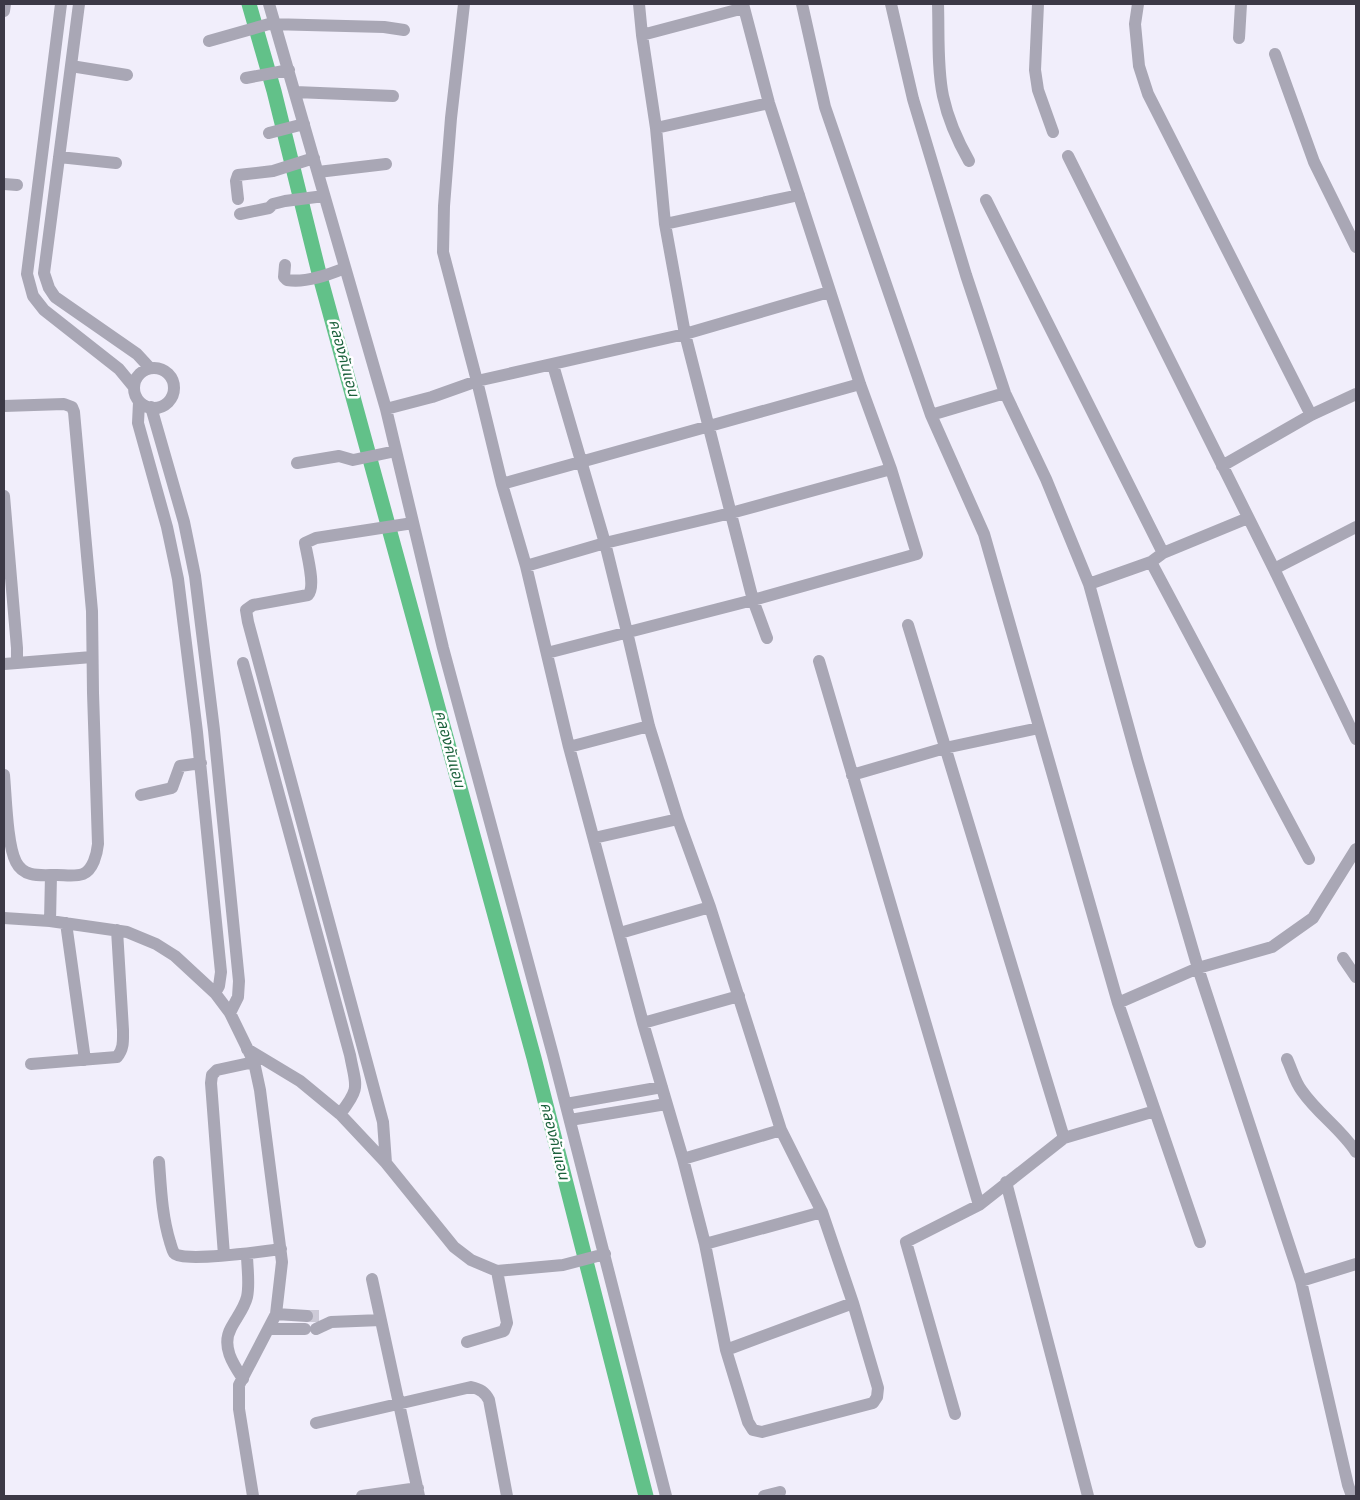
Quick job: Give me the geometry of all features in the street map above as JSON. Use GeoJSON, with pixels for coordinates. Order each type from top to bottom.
{"type":"FeatureCollection","features":[{"type":"Feature","properties":{"kind":"street"},"geometry":{"type":"LineString","coordinates":[[4,11],[5,4]]}},
{"type":"Feature","properties":{"kind":"street"},"geometry":{"type":"LineString","coordinates":[[61,4],[27,274],[33,296],[44,310],[119,369],[133,386],[134,395],[145,405],[184,522],[195,576],[214,730],[239,981],[238,997],[230,1013]]}},
{"type":"Feature","properties":{"kind":"street"},"geometry":{"type":"LineString","coordinates":[[78,4],[44,273],[49,288],[56,297],[137,354],[149,367],[161,368],[168,372],[175,385],[173,395],[163,406],[145,405],[138,412],[138,423],[167,527],[178,579],[198,732],[221,972],[219,986],[215,993]]}},
{"type":"Feature","properties":{"kind":"street"},"geometry":{"type":"LineString","coordinates":[[269,4],[272,24],[286,71],[295,92],[298,126],[314,158],[386,410],[391,453],[413,524],[443,648],[566,1104],[601,1256],[666,1496]]}},
{"type":"Feature","properties":{"kind":"street"},"geometry":{"type":"LineString","coordinates":[[464,4],[451,118],[444,206],[443,252],[502,484],[526,566],[569,747],[705,1244],[726,1350],[748,1422],[753,1430],[762,1432],[873,1403],[877,1397],[878,1388],[854,1303],[822,1212],[781,1130],[710,907],[678,819],[649,726],[628,632],[605,543],[553,365]]}},
{"type":"Feature","properties":{"kind":"street"},"geometry":{"type":"LineString","coordinates":[[639,4],[656,128],[665,224],[685,334],[753,600],[767,638]]}},
{"type":"Feature","properties":{"kind":"street"},"geometry":{"type":"LineString","coordinates":[[802,4],[825,107],[932,415],[984,534],[1118,1003],[1200,1242]]}},
{"type":"Feature","properties":{"kind":"street"},"geometry":{"type":"LineString","coordinates":[[891,4],[913,99],[966,275],[1005,393],[1046,480],[1089,584],[1198,968],[1301,1282],[1345,1475],[1352,1496]]}},
{"type":"Feature","properties":{"kind":"street"},"geometry":{"type":"LineString","coordinates":[[938,4],[939,53],[943,96],[955,135],[968,161]]}},
{"type":"Feature","properties":{"kind":"street"},"geometry":{"type":"LineString","coordinates":[[1038,4],[1034,70],[1038,90],[1053,132]]}},
{"type":"Feature","properties":{"kind":"street"},"geometry":{"type":"LineString","coordinates":[[1138,4],[1135,24],[1139,66],[1148,94],[1311,415]]}},
{"type":"Feature","properties":{"kind":"street"},"geometry":{"type":"LineString","coordinates":[[1239,38],[1241,4]]}},
{"type":"Feature","properties":{"kind":"street"},"geometry":{"type":"LineString","coordinates":[[547,653],[753,600],[917,554],[891,469],[829,292],[769,103],[743,6],[642,35]]}},
{"type":"Feature","properties":{"kind":"street"},"geometry":{"type":"LineString","coordinates":[[209,41],[272,24],[384,27],[404,30]]}},
{"type":"Feature","properties":{"kind":"street"},"geometry":{"type":"LineString","coordinates":[[1275,54],[1314,162],[1356,247]]}},
{"type":"Feature","properties":{"kind":"street"},"geometry":{"type":"LineString","coordinates":[[71,66],[127,75]]}},
{"type":"Feature","properties":{"kind":"street"},"geometry":{"type":"LineString","coordinates":[[250,77],[286,71]]}},
{"type":"Feature","properties":{"kind":"street"},"geometry":{"type":"LineString","coordinates":[[295,92],[393,96]]}},
{"type":"Feature","properties":{"kind":"street"},"geometry":{"type":"LineString","coordinates":[[656,128],[769,103]]}},
{"type":"Feature","properties":{"kind":"street"},"geometry":{"type":"LineString","coordinates":[[269,133],[298,126]]}},
{"type":"Feature","properties":{"kind":"street"},"geometry":{"type":"LineString","coordinates":[[1068,156],[1274,568],[1356,739]]}},
{"type":"Feature","properties":{"kind":"street"},"geometry":{"type":"LineString","coordinates":[[59,157],[116,163]]}},
{"type":"Feature","properties":{"kind":"street"},"geometry":{"type":"LineString","coordinates":[[238,199],[236,181],[238,176],[274,171],[314,158]]}},
{"type":"Feature","properties":{"kind":"street"},"geometry":{"type":"LineString","coordinates":[[318,172],[386,164]]}},
{"type":"Feature","properties":{"kind":"street"},"geometry":{"type":"LineString","coordinates":[[665,224],[799,195]]}},
{"type":"Feature","properties":{"kind":"street"},"geometry":{"type":"LineString","coordinates":[[240,214],[269,208],[273,204],[285,201],[324,196]]}},
{"type":"Feature","properties":{"kind":"street"},"geometry":{"type":"LineString","coordinates":[[986,200],[1163,553]]}},
{"type":"Feature","properties":{"kind":"street"},"geometry":{"type":"LineString","coordinates":[[284,265],[284,275],[287,280],[302,281],[346,268]]}},
{"type":"Feature","properties":{"kind":"street"},"geometry":{"type":"LineString","coordinates":[[386,410],[477,382],[685,334],[829,292]]}},
{"type":"Feature","properties":{"kind":"street"},"geometry":{"type":"LineString","coordinates":[[133,386],[139,375],[149,367]]}},
{"type":"Feature","properties":{"kind":"street"},"geometry":{"type":"LineString","coordinates":[[502,484],[860,384]]}},
{"type":"Feature","properties":{"kind":"street"},"geometry":{"type":"LineString","coordinates":[[932,415],[1005,393]]}},
{"type":"Feature","properties":{"kind":"street"},"geometry":{"type":"LineString","coordinates":[[1222,466],[1311,415],[1356,394]]}},
{"type":"Feature","properties":{"kind":"street"},"geometry":{"type":"LineString","coordinates":[[4,406],[64,404],[72,407],[74,412],[92,611],[98,850],[92,866],[84,873],[70,876],[38,876],[25,872],[16,863],[11,848],[4,775]]}},
{"type":"Feature","properties":{"kind":"street"},"geometry":{"type":"LineString","coordinates":[[297,463],[339,456],[353,460],[391,453]]}},
{"type":"Feature","properties":{"kind":"street"},"geometry":{"type":"LineString","coordinates":[[526,566],[605,543],[731,513],[891,469]]}},
{"type":"Feature","properties":{"kind":"street"},"geometry":{"type":"LineString","coordinates":[[4,496],[17,663]]}},
{"type":"Feature","properties":{"kind":"street"},"geometry":{"type":"LineString","coordinates":[[1089,584],[1151,562],[1163,553],[1248,518]]}},
{"type":"Feature","properties":{"kind":"street"},"geometry":{"type":"LineString","coordinates":[[386,1163],[383,1122],[246,610],[253,605],[308,595],[311,592],[312,584],[305,543],[316,538],[413,524]]}},
{"type":"Feature","properties":{"kind":"street"},"geometry":{"type":"LineString","coordinates":[[1274,568],[1356,527]]}},
{"type":"Feature","properties":{"kind":"street"},"geometry":{"type":"LineString","coordinates":[[1151,562],[1309,858]]}},
{"type":"Feature","properties":{"kind":"street"},"geometry":{"type":"LineString","coordinates":[[178,579],[195,576]]}},
{"type":"Feature","properties":{"kind":"street"},"geometry":{"type":"LineString","coordinates":[[908,625],[1064,1138]]}},
{"type":"Feature","properties":{"kind":"street"},"geometry":{"type":"LineString","coordinates":[[4,664],[92,657]]}},
{"type":"Feature","properties":{"kind":"street"},"geometry":{"type":"LineString","coordinates":[[819,661],[979,1205]]}},
{"type":"Feature","properties":{"kind":"street"},"geometry":{"type":"LineString","coordinates":[[243,663],[350,1055],[356,1088],[340,1114]]}},
{"type":"Feature","properties":{"kind":"street"},"geometry":{"type":"LineString","coordinates":[[569,747],[649,726]]}},
{"type":"Feature","properties":{"kind":"street"},"geometry":{"type":"LineString","coordinates":[[852,775],[945,748],[1039,728]]}},
{"type":"Feature","properties":{"kind":"street"},"geometry":{"type":"LineString","coordinates":[[198,732],[214,730]]}},
{"type":"Feature","properties":{"kind":"street"},"geometry":{"type":"LineString","coordinates":[[141,795],[172,788],[180,766],[201,763]]}},
{"type":"Feature","properties":{"kind":"street"},"geometry":{"type":"LineString","coordinates":[[594,838],[678,819]]}},
{"type":"Feature","properties":{"kind":"street"},"geometry":{"type":"LineString","coordinates":[[1118,1003],[1198,968],[1272,946],[1313,918],[1356,849]]}},
{"type":"Feature","properties":{"kind":"street"},"geometry":{"type":"LineString","coordinates":[[50,921],[51,875]]}},
{"type":"Feature","properties":{"kind":"street"},"geometry":{"type":"LineString","coordinates":[[620,933],[710,907]]}},
{"type":"Feature","properties":{"kind":"street"},"geometry":{"type":"LineString","coordinates":[[4,918],[50,921],[117,930],[156,944],[175,956],[215,993],[230,1013],[254,1062],[260,1090],[282,1262],[276,1314],[270,1329],[239,1385],[239,1409],[253,1496]]}},
{"type":"Feature","properties":{"kind":"street"},"geometry":{"type":"LineString","coordinates":[[66,923],[85,1060]]}},
{"type":"Feature","properties":{"kind":"street"},"geometry":{"type":"LineString","coordinates":[[31,1064],[117,1057],[124,1046],[117,930]]}},
{"type":"Feature","properties":{"kind":"street"},"geometry":{"type":"LineString","coordinates":[[1343,958],[1356,977]]}},
{"type":"Feature","properties":{"kind":"street"},"geometry":{"type":"LineString","coordinates":[[643,1023],[739,996]]}},
{"type":"Feature","properties":{"kind":"street"},"geometry":{"type":"LineString","coordinates":[[247,1050],[300,1081],[340,1114],[386,1163],[454,1247],[471,1260],[497,1271],[563,1265],[601,1256]]}},
{"type":"Feature","properties":{"kind":"street"},"geometry":{"type":"LineString","coordinates":[[1288,1059],[1300,1089],[1308,1100],[1348,1139],[1356,1152]]}},
{"type":"Feature","properties":{"kind":"street"},"geometry":{"type":"LineString","coordinates":[[224,1255],[211,1083],[212,1075],[217,1070],[254,1062]]}},
{"type":"Feature","properties":{"kind":"street"},"geometry":{"type":"LineString","coordinates":[[566,1104],[662,1087]]}},
{"type":"Feature","properties":{"kind":"street"},"geometry":{"type":"LineString","coordinates":[[570,1120],[666,1104]]}},
{"type":"Feature","properties":{"kind":"street"},"geometry":{"type":"LineString","coordinates":[[955,1414],[906,1242],[979,1205],[1064,1138],[1155,1111]]}},
{"type":"Feature","properties":{"kind":"street"},"geometry":{"type":"LineString","coordinates":[[683,1159],[781,1130]]}},
{"type":"Feature","properties":{"kind":"street"},"geometry":{"type":"LineString","coordinates":[[159,1162],[166,1231],[174,1254],[185,1258],[247,1254],[281,1249]]}},
{"type":"Feature","properties":{"kind":"street"},"geometry":{"type":"LineString","coordinates":[[1006,1182],[1088,1496]]}},
{"type":"Feature","properties":{"kind":"street"},"geometry":{"type":"LineString","coordinates":[[705,1244],[822,1212]]}},
{"type":"Feature","properties":{"kind":"street"},"geometry":{"type":"LineString","coordinates":[[242,1379],[232,1362],[227,1344],[229,1330],[243,1309],[247,1296],[247,1254]]}},
{"type":"Feature","properties":{"kind":"street"},"geometry":{"type":"LineString","coordinates":[[1301,1282],[1356,1264]]}},
{"type":"Feature","properties":{"kind":"street"},"geometry":{"type":"LineString","coordinates":[[467,1342],[504,1331],[506,1328],[507,1323],[497,1271]]}},
{"type":"Feature","properties":{"kind":"street"},"geometry":{"type":"LineString","coordinates":[[362,1496],[418,1492],[372,1280]]}},
{"type":"Feature","properties":{"kind":"street"},"geometry":{"type":"LineString","coordinates":[[726,1350],[854,1303]]}},
{"type":"Feature","properties":{"kind":"street"},"geometry":{"type":"LineString","coordinates":[[276,1314],[312,1323]]}},
{"type":"Feature","properties":{"kind":"street"},"geometry":{"type":"LineString","coordinates":[[270,1329],[312,1323],[381,1320]]}},
{"type":"Feature","properties":{"kind":"street"},"geometry":{"type":"LineString","coordinates":[[316,1422],[471,1387],[484,1393],[490,1400],[507,1496]]}},
{"type":"Feature","properties":{"kind":"street"},"geometry":{"type":"LineString","coordinates":[[764,1496],[780,1492]]}},
{"type":"Feature","properties":{"kind":"waterway","name":"คลองคันแอน"},"geometry":{"type":"LineString","coordinates":[[249,4],[274,91],[319,273],[534,1058],[646,1496]]}},
{"type":"Feature","properties":{"kind":"tunnel"},"geometry":{"type":"LineString","coordinates":[[307,1316],[319,1316]]}}]}
